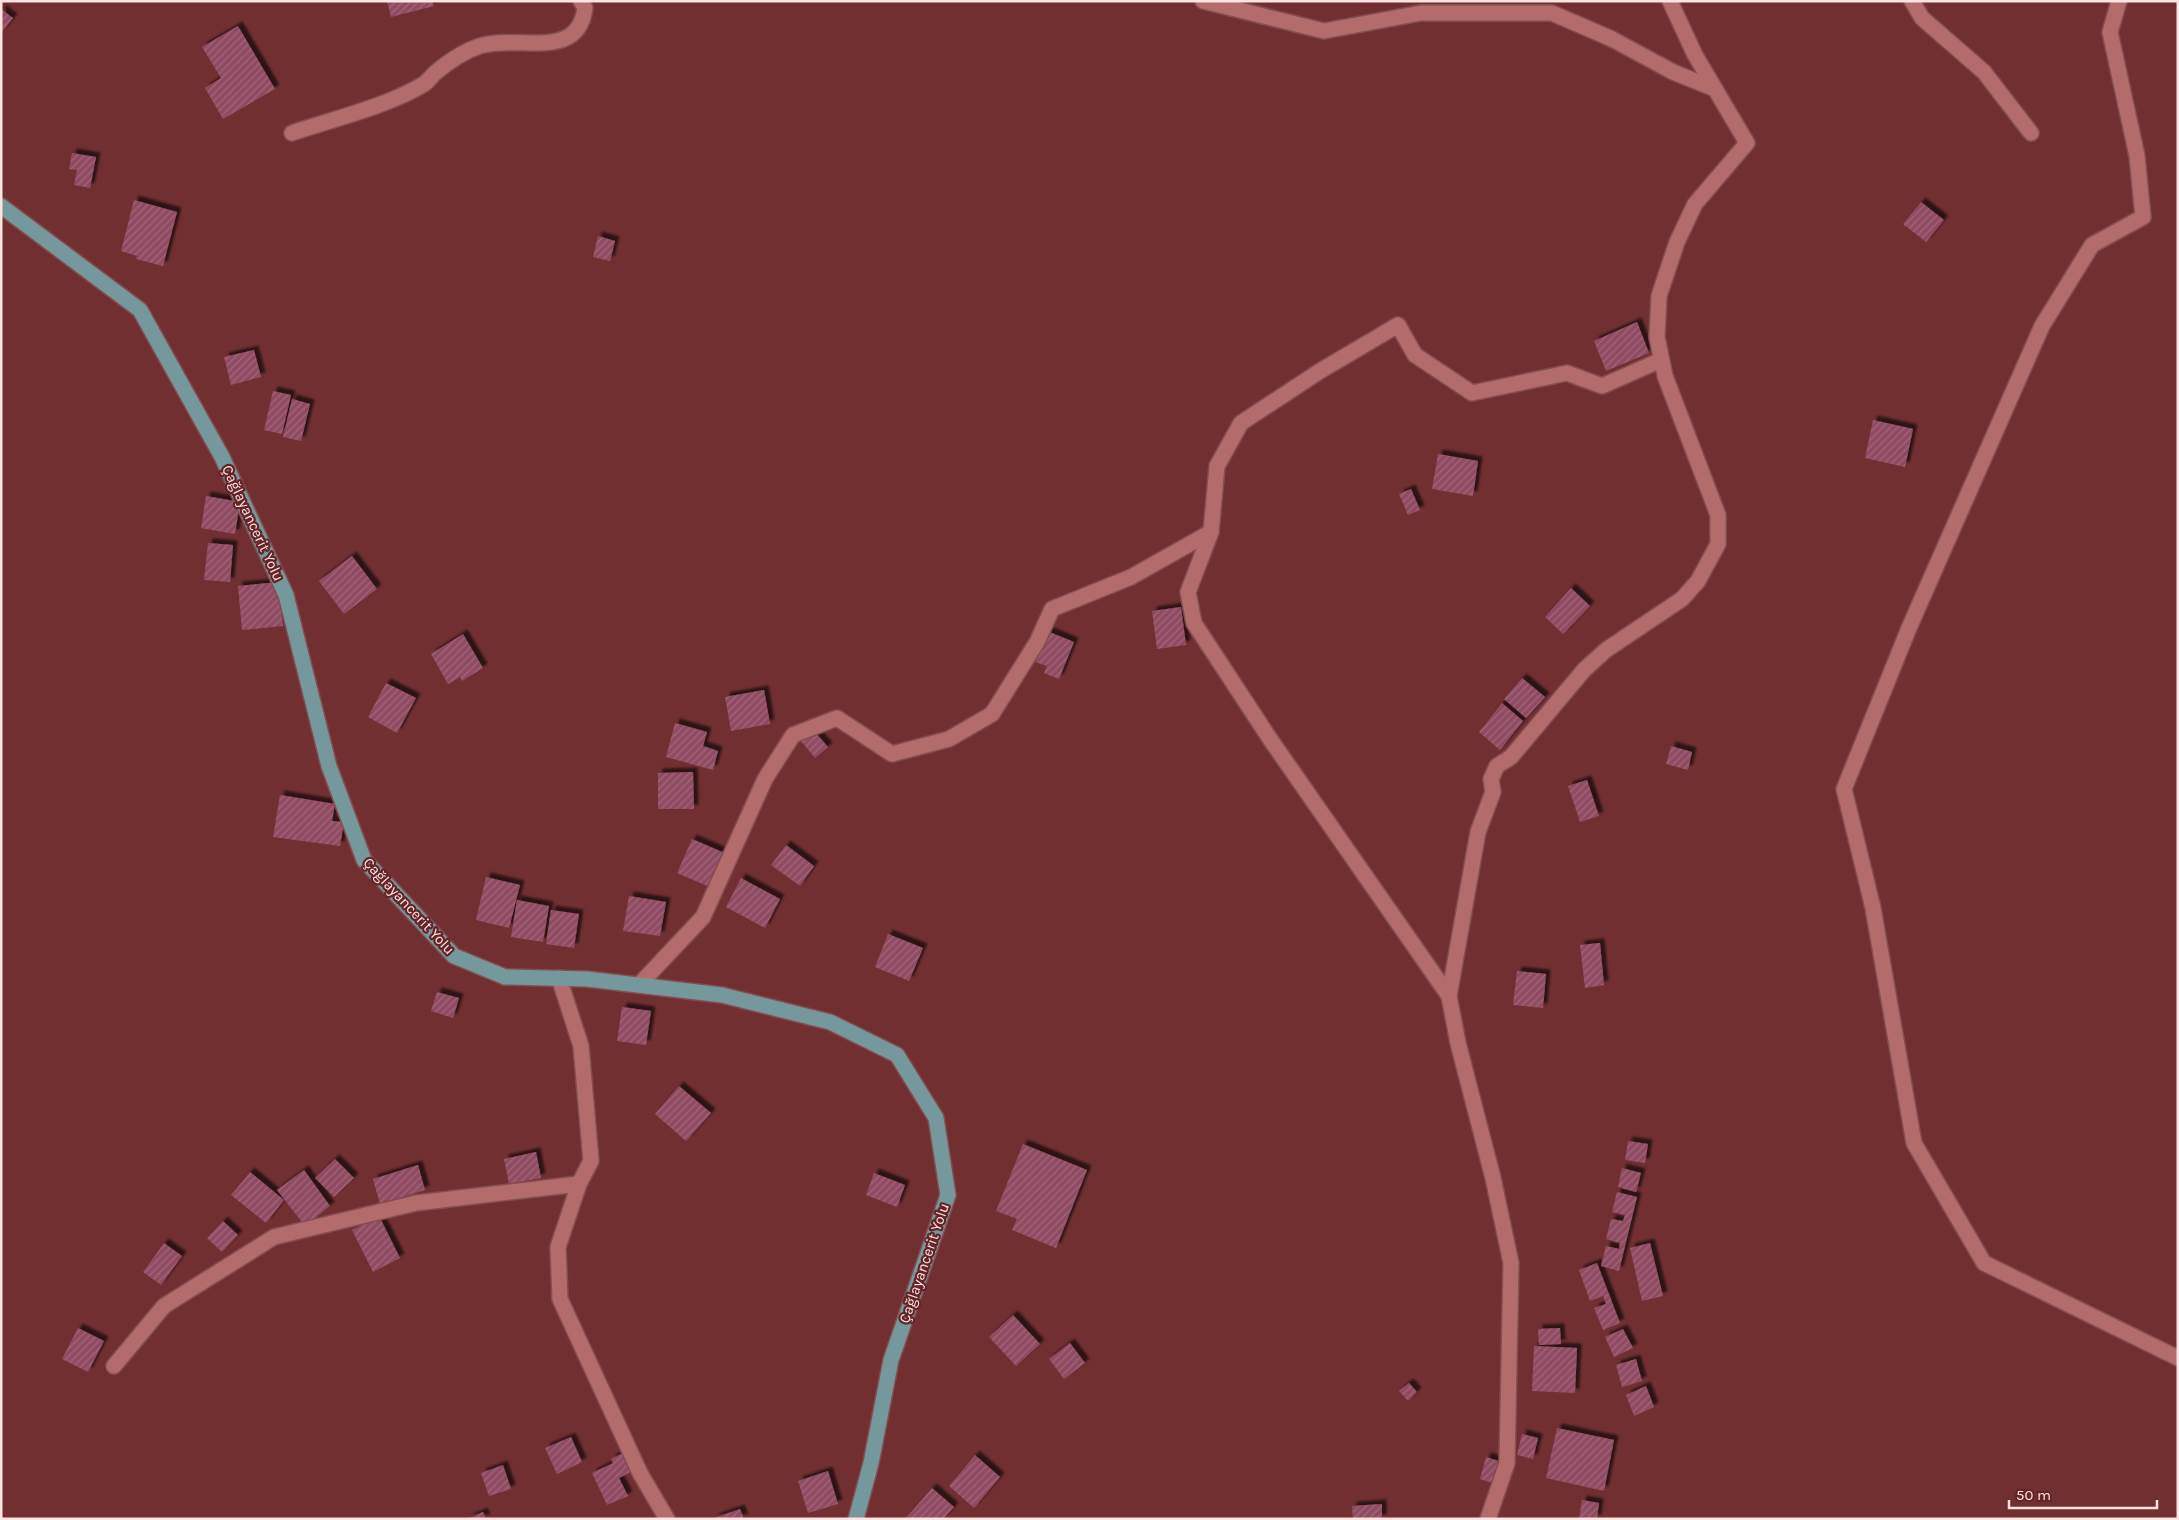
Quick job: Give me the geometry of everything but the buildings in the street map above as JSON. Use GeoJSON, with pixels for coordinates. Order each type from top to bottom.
{"type":"FeatureCollection","features":[{"type":"Feature","properties":{"kind":"main road","name":"Çağlayancerit Yolu"},"geometry":{"type":"LineString","coordinates":[[1,206],[140,310],[217,449],[286,595],[329,766],[364,860],[454,956],[506,977],[559,978],[722,994],[830,1022],[897,1055],[936,1118],[948,1195],[891,1360],[871,1463],[855,1517]]}},
{"type":"Feature","properties":{"kind":"street"},"geometry":{"type":"LineString","coordinates":[[292,133],[395,97],[425,83],[455,57],[479,46],[511,41],[558,42],[570,36],[584,21],[585,8],[581,1]]}},
{"type":"Feature","properties":{"kind":"street"},"geometry":{"type":"LineString","coordinates":[[1203,1],[1324,31],[1421,13],[1552,13],[1612,39],[1672,72],[1715,89]]}},
{"type":"Feature","properties":{"kind":"street"},"geometry":{"type":"LineString","coordinates":[[1488,1519],[1507,1463],[1511,1263],[1494,1178],[1458,1044],[1449,996],[1478,832],[1493,792],[1491,779],[1497,766],[1511,757],[1591,663],[1606,650],[1682,599],[1698,581],[1718,544],[1718,515],[1665,376],[1656,337],[1659,296],[1677,242],[1695,204],[1747,143],[1695,55],[1670,1]]}},
{"type":"Feature","properties":{"kind":"street"},"geometry":{"type":"LineString","coordinates":[[1912,1],[1922,18],[1984,72],[2031,133]]}},
{"type":"Feature","properties":{"kind":"street"},"geometry":{"type":"LineString","coordinates":[[2119,1],[2110,32],[2137,156],[2143,217],[2092,245],[2042,326],[1909,628],[1844,789],[1873,908],[1914,1143],[1974,1246],[1984,1263],[2178,1358]]}},
{"type":"Feature","properties":{"kind":"street"},"geometry":{"type":"LineString","coordinates":[[1449,996],[1270,739],[1194,623],[1188,592],[1211,532],[1217,466],[1241,423],[1320,371],[1398,326],[1416,355],[1472,393],[1567,373],[1602,386],[1661,360]]}},
{"type":"Feature","properties":{"kind":"street"},"geometry":{"type":"LineString","coordinates":[[639,985],[703,917],[765,779],[793,735],[837,718],[892,754],[949,739],[992,714],[1036,642],[1052,609],[1131,577],[1211,532]]}},
{"type":"Feature","properties":{"kind":"street"},"geometry":{"type":"LineString","coordinates":[[559,978],[581,1046],[591,1161],[579,1184],[558,1247],[560,1299],[640,1473],[667,1519]]}},
{"type":"Feature","properties":{"kind":"street"},"geometry":{"type":"LineString","coordinates":[[114,1366],[164,1306],[274,1237],[416,1202],[579,1184]]}}]}
